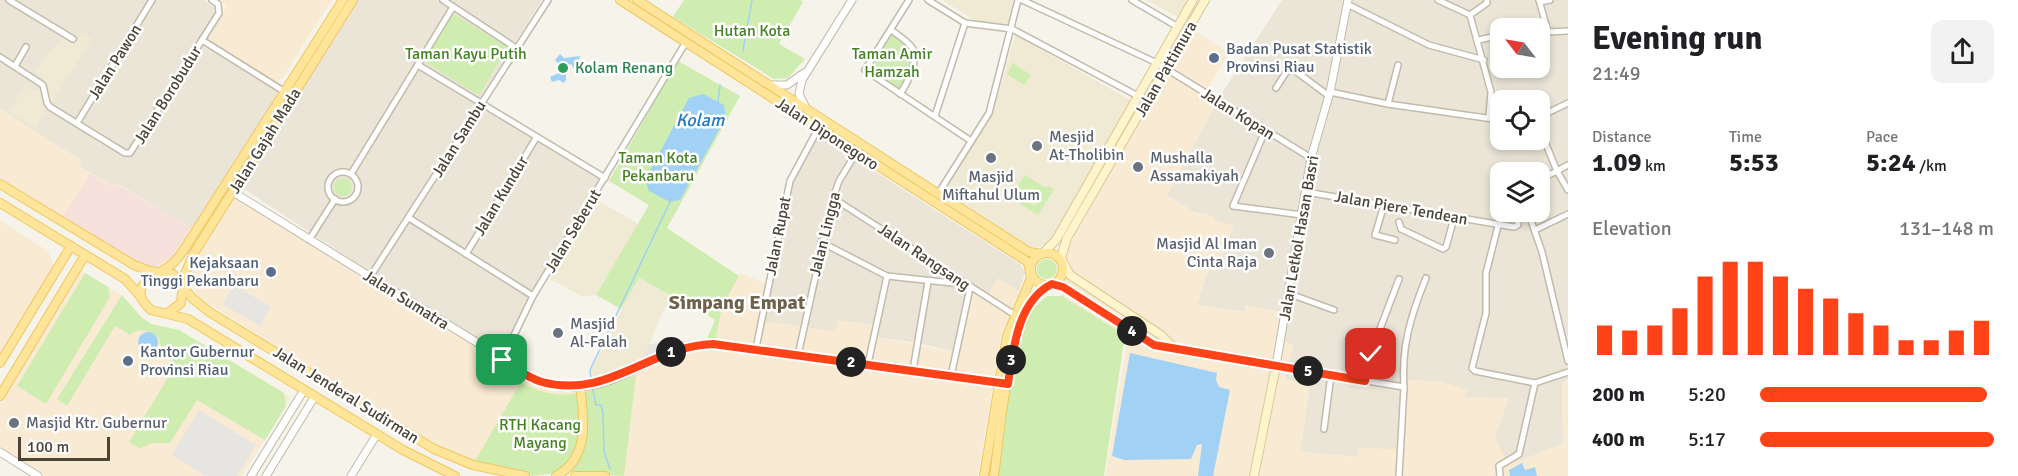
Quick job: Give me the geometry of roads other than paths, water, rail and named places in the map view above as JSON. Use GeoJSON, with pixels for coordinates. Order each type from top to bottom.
{"type":"FeatureCollection","features":[{"type":"Feature","properties":{"kind":"main road","name":"Jalan Gajah Mada"},"geometry":{"type":"LineString","coordinates":[[289,94],[343,0]]}},
{"type":"Feature","properties":{"kind":"main road","name":"Jalan Gajah Mada"},"geometry":{"type":"LineString","coordinates":[[159,272],[172,264],[185,248],[247,161],[353,0]]}},
{"type":"Feature","properties":{"kind":"main road","name":"Jalan Diponegoro"},"geometry":{"type":"LineString","coordinates":[[620,0],[1024,260],[1031,270]]}},
{"type":"Feature","properties":{"kind":"main road","name":"Jalan Diponegoro"},"geometry":{"type":"LineString","coordinates":[[637,0],[1029,252],[1042,254]]}},
{"type":"Feature","properties":{"kind":"main road","name":"Jalan Pattimura"},"geometry":{"type":"LineString","coordinates":[[1042,254],[1056,240],[1193,0]]}},
{"type":"Feature","properties":{"kind":"main road","name":"Jalan Pattimura"},"geometry":{"type":"LineString","coordinates":[[1062,264],[1062,253],[1067,238],[1205,0]]}},
{"type":"Feature","properties":{"kind":"main road"},"geometry":{"type":"LineString","coordinates":[[878,168],[884,159]]}},
{"type":"Feature","properties":{"kind":"main road","name":"Jalan Gajah Mada"},"geometry":{"type":"LineString","coordinates":[[183,284],[188,264],[233,192],[247,161]]}},
{"type":"Feature","properties":{"kind":"main road"},"geometry":{"type":"LineString","coordinates":[[0,184],[134,265],[150,272],[173,274],[183,284],[181,303],[166,314],[151,310],[125,279],[0,203]]}},
{"type":"Feature","properties":{"kind":"main road"},"geometry":{"type":"LineString","coordinates":[[0,363],[71,246]]}},
{"type":"Feature","properties":{"kind":"main road"},"geometry":{"type":"LineString","coordinates":[[994,476],[1007,336],[1029,284],[1034,260],[1042,254],[1054,255],[1070,275],[1161,335],[1174,348]]}},
{"type":"Feature","properties":{"kind":"main road"},"geometry":{"type":"LineString","coordinates":[[0,396],[85,255]]}},
{"type":"Feature","properties":{"kind":"main road"},"geometry":{"type":"LineString","coordinates":[[60,264],[74,273]]}},
{"type":"Feature","properties":{"kind":"main road"},"geometry":{"type":"LineString","coordinates":[[984,476],[1003,383],[1018,328],[1039,294],[1061,275],[1062,264]]}},
{"type":"Feature","properties":{"kind":"main road"},"geometry":{"type":"LineString","coordinates":[[1031,270],[1038,282],[1063,287],[1154,345],[1276,366]]}},
{"type":"Feature","properties":{"kind":"main road"},"geometry":{"type":"LineString","coordinates":[[144,302],[141,292],[145,281],[159,272]]}},
{"type":"Feature","properties":{"kind":"main road","name":"Jalan Jenderal Sudirman"},"geometry":{"type":"LineString","coordinates":[[183,284],[193,299],[211,313],[434,449],[463,462],[525,476]]}},
{"type":"Feature","properties":{"kind":"main road","name":"Jalan Jenderal Sudirman"},"geometry":{"type":"LineString","coordinates":[[166,314],[188,319],[377,434],[434,467],[455,476]]}},
{"type":"Feature","properties":{"kind":"main road","name":"Jalan Letkol Hasan Basri"},"geometry":{"type":"LineString","coordinates":[[1254,476],[1276,366]]}},
{"type":"Feature","properties":{"kind":"main road"},"geometry":{"type":"LineString","coordinates":[[556,476],[571,465],[580,448],[583,416],[580,387]]}},
{"type":"Feature","properties":{"kind":"main road"},"geometry":{"type":"LineString","coordinates":[[575,476],[605,476]]}},
{"type":"Feature","properties":{"kind":"street"},"geometry":{"type":"LineString","coordinates":[[9,0],[73,39]]}},
{"type":"Feature","properties":{"kind":"street","name":"Jalan Pawon"},"geometry":{"type":"LineString","coordinates":[[76,123],[152,0]]}},
{"type":"Feature","properties":{"kind":"street"},"geometry":{"type":"LineString","coordinates":[[443,0],[516,48]]}},
{"type":"Feature","properties":{"kind":"street","name":"Jalan Sambu"},"geometry":{"type":"LineString","coordinates":[[370,277],[548,0]]}},
{"type":"Feature","properties":{"kind":"street"},"geometry":{"type":"LineString","coordinates":[[805,106],[800,99],[799,90],[808,69],[852,0]]}},
{"type":"Feature","properties":{"kind":"street"},"geometry":{"type":"LineString","coordinates":[[909,0],[865,70],[971,141]]}},
{"type":"Feature","properties":{"kind":"street"},"geometry":{"type":"LineString","coordinates":[[928,0],[965,23],[1012,29],[1138,96]]}},
{"type":"Feature","properties":{"kind":"street"},"geometry":{"type":"LineString","coordinates":[[938,194],[989,112],[1020,0]]}},
{"type":"Feature","properties":{"kind":"street","name":"Jalan Kopan"},"geometry":{"type":"LineString","coordinates":[[1020,0],[1157,63],[1311,158]]}},
{"type":"Feature","properties":{"kind":"street"},"geometry":{"type":"LineString","coordinates":[[1132,0],[1178,27]]}},
{"type":"Feature","properties":{"kind":"street"},"geometry":{"type":"LineString","coordinates":[[1276,88],[1287,71],[1294,70],[1329,94],[1489,117],[1491,92],[1479,40],[1470,15],[1438,0]]}},
{"type":"Feature","properties":{"kind":"street"},"geometry":{"type":"LineString","coordinates":[[1470,15],[1487,3],[1487,0]]}},
{"type":"Feature","properties":{"kind":"street"},"geometry":{"type":"LineString","coordinates":[[1544,18],[1540,1],[1550,0]]}},
{"type":"Feature","properties":{"kind":"street","name":"Jalan Borobudur"},"geometry":{"type":"LineString","coordinates":[[76,123],[125,153],[134,149],[219,13],[215,2]]}},
{"type":"Feature","properties":{"kind":"street"},"geometry":{"type":"LineString","coordinates":[[1347,2],[1429,45],[1484,60]]}},
{"type":"Feature","properties":{"kind":"street","name":"Jalan Letkol Hasan Basri"},"geometry":{"type":"LineString","coordinates":[[1276,366],[1290,294],[1311,158],[1329,94],[1347,2]]}},
{"type":"Feature","properties":{"kind":"street"},"geometry":{"type":"LineString","coordinates":[[351,174],[453,7]]}},
{"type":"Feature","properties":{"kind":"street"},"geometry":{"type":"LineString","coordinates":[[935,116],[965,23]]}},
{"type":"Feature","properties":{"kind":"street"},"geometry":{"type":"LineString","coordinates":[[891,30],[912,48],[915,54],[906,84],[900,93]]}},
{"type":"Feature","properties":{"kind":"street"},"geometry":{"type":"LineString","coordinates":[[1550,32],[1568,31]]}},
{"type":"Feature","properties":{"kind":"street"},"geometry":{"type":"LineString","coordinates":[[1479,40],[1490,37]]}},
{"type":"Feature","properties":{"kind":"street","name":"Jalan Borobudur"},"geometry":{"type":"LineString","coordinates":[[202,40],[289,94]]}},
{"type":"Feature","properties":{"kind":"street","name":"Jalan Seberut"},"geometry":{"type":"LineString","coordinates":[[502,360],[533,296],[686,42]]}},
{"type":"Feature","properties":{"kind":"street"},"geometry":{"type":"LineString","coordinates":[[15,66],[26,47]]}},
{"type":"Feature","properties":{"kind":"street"},"geometry":{"type":"LineString","coordinates":[[0,57],[43,85],[47,103],[76,123]]}},
{"type":"Feature","properties":{"kind":"street"},"geometry":{"type":"LineString","coordinates":[[418,65],[605,178]]}},
{"type":"Feature","properties":{"kind":"street"},"geometry":{"type":"LineString","coordinates":[[1388,104],[1398,65]]}},
{"type":"Feature","properties":{"kind":"street"},"geometry":{"type":"LineString","coordinates":[[771,85],[787,85],[808,69]]}},
{"type":"Feature","properties":{"kind":"street"},"geometry":{"type":"LineString","coordinates":[[1550,112],[1568,103]]}},
{"type":"Feature","properties":{"kind":"street","name":"Jalan Rupat"},"geometry":{"type":"LineString","coordinates":[[756,348],[790,181],[818,129]]}},
{"type":"Feature","properties":{"kind":"street"},"geometry":{"type":"LineString","coordinates":[[1264,131],[1233,206],[1302,215]]}},
{"type":"Feature","properties":{"kind":"street","name":"Jalan Kundur"},"geometry":{"type":"LineString","coordinates":[[466,254],[536,138]]}},
{"type":"Feature","properties":{"kind":"street"},"geometry":{"type":"LineString","coordinates":[[1548,150],[1568,190]]}},
{"type":"Feature","properties":{"kind":"street","name":"Jalan Lingga"},"geometry":{"type":"LineString","coordinates":[[798,355],[821,242],[833,198],[839,181],[856,153]]}},
{"type":"Feature","properties":{"kind":"street"},"geometry":{"type":"LineString","coordinates":[[1550,174],[1568,165]]}},
{"type":"Feature","properties":{"kind":"street"},"geometry":{"type":"LineString","coordinates":[[341,172],[351,174],[358,185],[356,194],[349,201],[335,199],[329,191],[332,177],[341,172]]}},
{"type":"Feature","properties":{"kind":"street","name":"Jalan Sumatra"},"geometry":{"type":"LineString","coordinates":[[233,192],[541,382],[580,387],[618,376],[671,352],[701,344],[756,348],[1003,383]]}},
{"type":"Feature","properties":{"kind":"street","name":"Jalan Piere Tendean"},"geometry":{"type":"LineString","coordinates":[[1306,192],[1498,226]]}},
{"type":"Feature","properties":{"kind":"street","name":"Jalan Rangsang"},"geometry":{"type":"LineString","coordinates":[[833,198],[963,284],[1015,315]]}},
{"type":"Feature","properties":{"kind":"street"},"geometry":{"type":"LineString","coordinates":[[309,240],[335,199]]}},
{"type":"Feature","properties":{"kind":"street"},"geometry":{"type":"LineString","coordinates":[[1384,205],[1376,235],[1395,240]]}},
{"type":"Feature","properties":{"kind":"street"},"geometry":{"type":"LineString","coordinates":[[1535,230],[1568,214]]}},
{"type":"Feature","properties":{"kind":"street"},"geometry":{"type":"LineString","coordinates":[[409,218],[533,296]]}},
{"type":"Feature","properties":{"kind":"street"},"geometry":{"type":"LineString","coordinates":[[1399,222],[1400,229],[1443,249],[1446,247],[1454,218]]}},
{"type":"Feature","properties":{"kind":"street"},"geometry":{"type":"LineString","coordinates":[[1517,222],[1517,226],[1498,226],[1486,273],[1486,313],[1472,368],[1475,371],[1535,383],[1568,372]]}},
{"type":"Feature","properties":{"kind":"street"},"geometry":{"type":"LineString","coordinates":[[1532,222],[1552,288],[1568,361]]}},
{"type":"Feature","properties":{"kind":"street"},"geometry":{"type":"LineString","coordinates":[[821,242],[887,276],[963,284]]}},
{"type":"Feature","properties":{"kind":"street"},"geometry":{"type":"LineString","coordinates":[[868,364],[887,276]]}},
{"type":"Feature","properties":{"kind":"street"},"geometry":{"type":"LineString","coordinates":[[1399,476],[1404,387],[1402,361],[1405,339],[1411,316],[1426,278]]}},
{"type":"Feature","properties":{"kind":"street"},"geometry":{"type":"LineString","coordinates":[[1365,381],[1375,342],[1400,279]]}},
{"type":"Feature","properties":{"kind":"street"},"geometry":{"type":"LineString","coordinates":[[913,370],[928,282]]}},
{"type":"Feature","properties":{"kind":"street"},"geometry":{"type":"LineString","coordinates":[[951,376],[970,288]]}},
{"type":"Feature","properties":{"kind":"street"},"geometry":{"type":"LineString","coordinates":[[1290,294],[1334,310]]}},
{"type":"Feature","properties":{"kind":"street"},"geometry":{"type":"LineString","coordinates":[[1276,366],[1404,387]]}},
{"type":"Feature","properties":{"kind":"street"},"geometry":{"type":"LineString","coordinates":[[1324,429],[1331,375]]}},
{"type":"Feature","properties":{"kind":"street"},"geometry":{"type":"LineString","coordinates":[[1500,476],[1499,466],[1519,454],[1535,383]]}},
{"type":"Feature","properties":{"kind":"street"},"geometry":{"type":"LineString","coordinates":[[251,476],[304,390]]}},
{"type":"Feature","properties":{"kind":"street"},"geometry":{"type":"LineString","coordinates":[[266,476],[315,396]]}},
{"type":"Feature","properties":{"kind":"street"},"geometry":{"type":"LineString","coordinates":[[351,476],[377,434]]}},
{"type":"Feature","properties":{"kind":"street"},"geometry":{"type":"LineString","coordinates":[[0,452],[38,476]]}},
{"type":"Feature","properties":{"kind":"water"},"geometry":{"type":"Polygon","coordinates":[[[560,54],[564,58],[580,56],[578,63],[581,70],[576,72],[571,64],[566,67],[564,83],[559,80],[552,82],[550,77],[559,73],[560,66],[555,60],[560,54]]]}},
{"type":"Feature","properties":{"kind":"water","name":"Kolam"},"geometry":{"type":"Polygon","coordinates":[[[703,94],[724,105],[726,117],[680,200],[670,202],[649,191],[645,180],[689,98],[703,94]]]}},
{"type":"Feature","properties":{"kind":"water"},"geometry":{"type":"Polygon","coordinates":[[[148,332],[155,335],[158,342],[155,349],[148,352],[141,349],[138,342],[141,335],[148,332]]]}},
{"type":"Feature","properties":{"kind":"water"},"geometry":{"type":"Polygon","coordinates":[[[1130,353],[1217,373],[1216,380],[1219,387],[1230,390],[1213,476],[1198,476],[1202,444],[1197,445],[1191,459],[1124,460],[1112,456],[1130,353]]]}},
{"type":"Feature","properties":{"kind":"water"},"geometry":{"type":"Polygon","coordinates":[[[1522,463],[1525,470],[1535,467],[1537,476],[1510,476],[1509,470],[1522,463]]]}},
{"type":"Feature","properties":{"kind":"waterway"},"geometry":{"type":"LineString","coordinates":[[743,51],[752,0]]}},
{"type":"Feature","properties":{"kind":"waterway"},"geometry":{"type":"LineString","coordinates":[[718,102],[720,85]]}},
{"type":"Feature","properties":{"kind":"waterway"},"geometry":{"type":"LineString","coordinates":[[591,379],[590,370],[670,202]]}},
{"type":"Feature","properties":{"kind":"waterway"},"geometry":{"type":"LineString","coordinates":[[593,390],[596,405],[601,405],[603,412],[604,451],[610,469]]}},
{"type":"Feature","properties":{"kind":"place","name":"Badan Pusat Statistik Provinsi Riau"},"geometry":{"type":"Point","coordinates":[1214,58]}},
{"type":"Feature","properties":{"kind":"place","name":"Kolam Renang"},"geometry":{"type":"Point","coordinates":[563,68]}},
{"type":"Feature","properties":{"kind":"place","name":"Mesjid At-Tholibin"},"geometry":{"type":"Point","coordinates":[1037,146]}},
{"type":"Feature","properties":{"kind":"place","name":"Masjid Miftahul Ulum"},"geometry":{"type":"Point","coordinates":[991,158]}},
{"type":"Feature","properties":{"kind":"place","name":"Mushalla Assamakiyah"},"geometry":{"type":"Point","coordinates":[1138,167]}},
{"type":"Feature","properties":{"kind":"place","name":"Masjid Al Iman Cinta Raja"},"geometry":{"type":"Point","coordinates":[1269,253]}},
{"type":"Feature","properties":{"kind":"place","name":"Kejaksaan Tinggi Pekanbaru"},"geometry":{"type":"Point","coordinates":[271,272]}},
{"type":"Feature","properties":{"kind":"place","name":"Masjid Al-Falah"},"geometry":{"type":"Point","coordinates":[558,333]}},
{"type":"Feature","properties":{"kind":"place","name":"Kantor Gubernur Provinsi Riau"},"geometry":{"type":"Point","coordinates":[128,361]}},
{"type":"Feature","properties":{"kind":"place","name":"Masjid Ktr. Gubernur"},"geometry":{"type":"Point","coordinates":[14,423]}},
{"type":"Feature","properties":{"kind":"district","name":"Simpang Empat"},"geometry":{"type":"Point","coordinates":[737,302]}},
{"type":"Feature","properties":{"kind":"park label","name":"Hutan Kota"},"geometry":{"type":"Point","coordinates":[752,31]}},
{"type":"Feature","properties":{"kind":"park label","name":"Taman Kayu Putih"},"geometry":{"type":"Point","coordinates":[466,54]}},
{"type":"Feature","properties":{"kind":"park label","name":"Taman Amir Hamzah"},"geometry":{"type":"Point","coordinates":[892,63]}},
{"type":"Feature","properties":{"kind":"park label","name":"Taman Kota Pekanbaru"},"geometry":{"type":"Point","coordinates":[658,167]}},
{"type":"Feature","properties":{"kind":"park label","name":"RTH Kacang Mayang"},"geometry":{"type":"Point","coordinates":[540,434]}}]}
